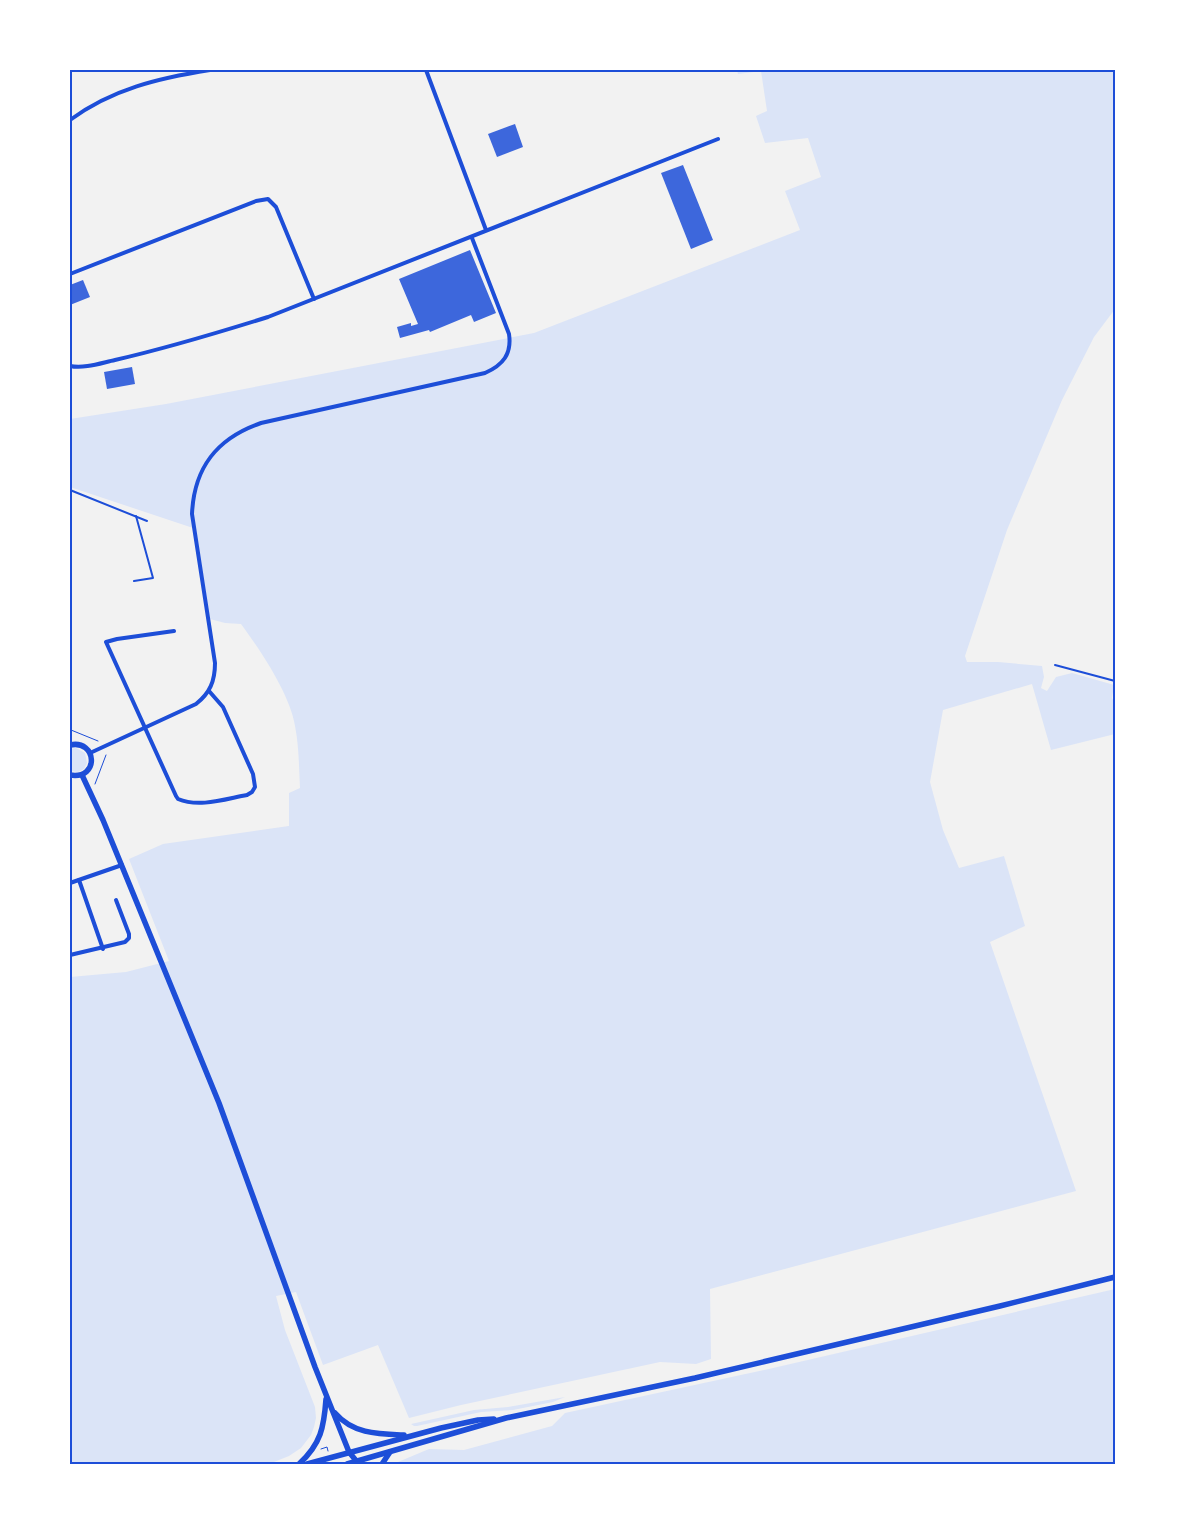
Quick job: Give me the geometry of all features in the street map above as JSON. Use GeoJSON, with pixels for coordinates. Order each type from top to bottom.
{"type":"FeatureCollection","features":[{"type":"Feature","properties":{"kind":"main road"},"geometry":{"type":"LineString","coordinates":[[70,745],[81,745],[87,748],[92,763],[90,768],[82,774],[70,775]]}},
{"type":"Feature","properties":{"kind":"main road"},"geometry":{"type":"LineString","coordinates":[[82,774],[122,865],[219,1103],[331,1409],[349,1452],[358,1463]]}},
{"type":"Feature","properties":{"kind":"main road"},"geometry":{"type":"LineString","coordinates":[[349,1452],[348,1464],[358,1463],[506,1418],[695,1378],[1115,1277]]}},
{"type":"Feature","properties":{"kind":"main road"},"geometry":{"type":"LineString","coordinates":[[299,1464],[314,1448],[319,1439],[324,1422],[327,1397]]}},
{"type":"Feature","properties":{"kind":"main road"},"geometry":{"type":"LineString","coordinates":[[331,1409],[348,1426],[383,1434],[411,1435]]}},
{"type":"Feature","properties":{"kind":"main road"},"geometry":{"type":"LineString","coordinates":[[307,1464],[411,1435],[478,1420],[506,1418]]}},
{"type":"Feature","properties":{"kind":"main road"},"geometry":{"type":"LineString","coordinates":[[382,1464],[390,1452]]}},
{"type":"Feature","properties":{"kind":"street"},"geometry":{"type":"LineString","coordinates":[[70,120],[99,102],[125,90],[167,77],[210,70]]}},
{"type":"Feature","properties":{"kind":"street"},"geometry":{"type":"LineString","coordinates":[[426,70],[486,230]]}},
{"type":"Feature","properties":{"kind":"street"},"geometry":{"type":"LineString","coordinates":[[70,366],[83,366],[146,353],[268,317],[472,238],[486,230],[718,139]]}},
{"type":"Feature","properties":{"kind":"street"},"geometry":{"type":"LineString","coordinates":[[70,274],[251,203],[268,199],[276,207],[314,299]]}},
{"type":"Feature","properties":{"kind":"street"},"geometry":{"type":"LineString","coordinates":[[90,753],[196,704],[209,691],[215,674],[215,663],[192,514],[193,495],[200,473],[218,447],[243,430],[261,423],[485,373],[501,364],[509,349],[509,334],[472,238]]}},
{"type":"Feature","properties":{"kind":"street"},"geometry":{"type":"LineString","coordinates":[[174,631],[106,642],[178,799],[190,803],[247,795],[255,787],[253,774],[223,707],[209,691]]}},
{"type":"Feature","properties":{"kind":"street"},"geometry":{"type":"LineString","coordinates":[[70,883],[122,865]]}},
{"type":"Feature","properties":{"kind":"street"},"geometry":{"type":"LineString","coordinates":[[79,880],[103,948]]}},
{"type":"Feature","properties":{"kind":"street"},"geometry":{"type":"LineString","coordinates":[[70,955],[126,942],[129,938],[128,928],[116,900]]}},
{"type":"Feature","properties":{"kind":"lane"},"geometry":{"type":"LineString","coordinates":[[70,490],[147,521]]}},
{"type":"Feature","properties":{"kind":"lane"},"geometry":{"type":"LineString","coordinates":[[134,582],[152,578],[136,516]]}},
{"type":"Feature","properties":{"kind":"lane"},"geometry":{"type":"LineString","coordinates":[[1055,665],[1115,681]]}},
{"type":"Feature","properties":{"kind":"path"},"geometry":{"type":"LineString","coordinates":[[71,730],[98,741]]}},
{"type":"Feature","properties":{"kind":"path"},"geometry":{"type":"LineString","coordinates":[[95,784],[106,755]]}},
{"type":"Feature","properties":{"kind":"path"},"geometry":{"type":"LineString","coordinates":[[317,1449],[327,1447],[328,1451]]}},
{"type":"Feature","properties":{"kind":"shaded area"},"geometry":{"type":"Polygon","coordinates":[[[737,70],[1115,70],[1115,309],[1094,337],[1062,400],[1007,530],[965,656],[967,662],[998,662],[1042,666],[1044,677],[1041,688],[1047,691],[1056,677],[1072,673],[1114,685],[1112,698],[1115,703],[1115,734],[1051,750],[1032,684],[943,710],[930,782],[943,830],[959,868],[1004,856],[1025,926],[990,942],[1076,1191],[710,1289],[711,1359],[696,1364],[660,1362],[409,1418],[378,1345],[323,1365],[296,1292],[276,1296],[285,1330],[315,1407],[316,1418],[314,1427],[311,1435],[301,1448],[289,1456],[269,1464],[70,1464],[70,977],[126,972],[169,961],[129,859],[163,844],[289,826],[289,793],[300,788],[296,734],[292,713],[287,700],[265,659],[241,624],[225,623],[210,619],[196,529],[70,487],[70,419],[166,404],[534,333],[800,230],[785,191],[821,177],[808,138],[765,143],[756,116],[767,111],[761,71],[738,74],[737,70]]]}},
{"type":"Feature","properties":{"kind":"shaded area"},"geometry":{"type":"Polygon","coordinates":[[[76,748],[85,753],[87,763],[84,769],[78,772],[70,771],[70,749],[76,748]]]}},
{"type":"Feature","properties":{"kind":"shaded area"},"geometry":{"type":"Polygon","coordinates":[[[1115,1289],[1115,1464],[396,1464],[429,1449],[464,1450],[552,1426],[565,1413],[773,1368],[1115,1289]]]}},
{"type":"Feature","properties":{"kind":"shaded area"},"geometry":{"type":"Polygon","coordinates":[[[565,1397],[553,1402],[513,1410],[481,1412],[417,1426],[411,1424],[474,1410],[508,1407],[565,1397]]]}},
{"type":"Feature","properties":{"kind":"building"},"geometry":{"type":"Polygon","coordinates":[[[515,124],[523,147],[497,157],[488,134],[515,124]]]}},
{"type":"Feature","properties":{"kind":"building"},"geometry":{"type":"Polygon","coordinates":[[[683,165],[713,240],[691,249],[661,173],[683,165]]]}},
{"type":"Feature","properties":{"kind":"building"},"geometry":{"type":"Polygon","coordinates":[[[470,250],[496,313],[474,322],[471,315],[430,332],[429,330],[400,338],[397,327],[411,323],[411,326],[418,324],[399,279],[470,250]]]}},
{"type":"Feature","properties":{"kind":"building"},"geometry":{"type":"Polygon","coordinates":[[[83,280],[90,297],[70,305],[70,285],[83,280]]]}},
{"type":"Feature","properties":{"kind":"building"},"geometry":{"type":"Polygon","coordinates":[[[132,367],[135,384],[107,389],[104,372],[132,367]]]}}]}
